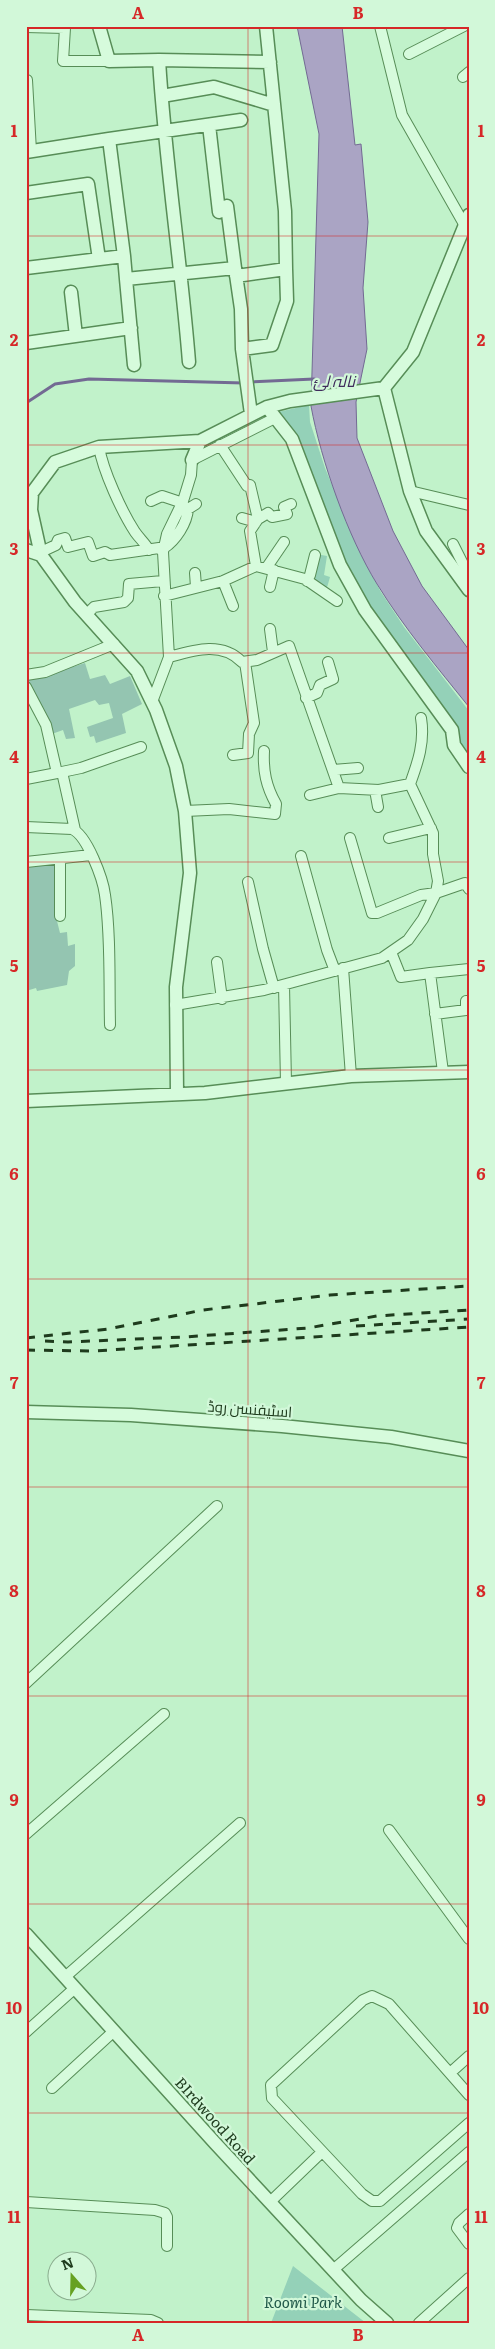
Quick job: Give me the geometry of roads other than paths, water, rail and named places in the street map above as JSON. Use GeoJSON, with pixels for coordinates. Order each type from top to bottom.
{"type":"FeatureCollection","features":[{"type":"Feature","properties":{"kind":"street"},"geometry":{"type":"LineString","coordinates":[[26,26],[65,28],[63,61],[270,62]]}},
{"type":"Feature","properties":{"kind":"street"},"geometry":{"type":"LineString","coordinates":[[99,26],[109,61]]}},
{"type":"Feature","properties":{"kind":"street"},"geometry":{"type":"LineString","coordinates":[[244,354],[272,345],[287,301],[285,211],[266,26]]}},
{"type":"Feature","properties":{"kind":"street"},"geometry":{"type":"LineString","coordinates":[[409,54],[464,26]]}},
{"type":"Feature","properties":{"kind":"street"},"geometry":{"type":"LineString","coordinates":[[192,460],[220,445],[290,401],[384,388],[413,352],[466,219],[402,115],[382,27]]}},
{"type":"Feature","properties":{"kind":"street"},"geometry":{"type":"LineString","coordinates":[[160,60],[163,132],[182,273],[190,362]]}},
{"type":"Feature","properties":{"kind":"street"},"geometry":{"type":"LineString","coordinates":[[27,80],[29,152],[241,120]]}},
{"type":"Feature","properties":{"kind":"street"},"geometry":{"type":"LineString","coordinates":[[162,96],[214,87],[274,104]]}},
{"type":"Feature","properties":{"kind":"street"},"geometry":{"type":"LineString","coordinates":[[209,125],[236,272],[251,414]]}},
{"type":"Feature","properties":{"kind":"street"},"geometry":{"type":"LineString","coordinates":[[109,139],[124,256],[134,365]]}},
{"type":"Feature","properties":{"kind":"street"},"geometry":{"type":"LineString","coordinates":[[26,193],[88,184],[99,259]]}},
{"type":"Feature","properties":{"kind":"street"},"geometry":{"type":"LineString","coordinates":[[26,268],[124,256]]}},
{"type":"Feature","properties":{"kind":"street"},"geometry":{"type":"LineString","coordinates":[[126,279],[182,273],[286,269]]}},
{"type":"Feature","properties":{"kind":"street"},"geometry":{"type":"LineString","coordinates":[[71,292],[76,336]]}},
{"type":"Feature","properties":{"kind":"street"},"geometry":{"type":"LineString","coordinates":[[26,343],[131,328]]}},
{"type":"Feature","properties":{"kind":"street"},"geometry":{"type":"LineString","coordinates":[[384,388],[410,491],[426,531],[467,582]]}},
{"type":"Feature","properties":{"kind":"street"},"geometry":{"type":"LineString","coordinates":[[178,1093],[175,1005],[190,873],[185,811],[176,766],[152,702],[137,671],[86,614],[41,553],[31,510],[32,493],[55,462],[99,447],[200,441],[251,414],[271,412]]}},
{"type":"Feature","properties":{"kind":"street"},"geometry":{"type":"LineString","coordinates":[[271,412],[292,439],[344,572],[365,610],[452,730],[454,745],[469,767]]}},
{"type":"Feature","properties":{"kind":"street"},"geometry":{"type":"LineString","coordinates":[[152,702],[169,657],[163,580],[163,550],[167,534],[183,503],[191,475],[192,460],[200,441]]}},
{"type":"Feature","properties":{"kind":"street"},"geometry":{"type":"LineString","coordinates":[[220,445],[247,486],[250,485],[257,520]]}},
{"type":"Feature","properties":{"kind":"street"},"geometry":{"type":"LineString","coordinates":[[99,447],[104,470],[124,512],[134,532],[144,540],[149,550]]}},
{"type":"Feature","properties":{"kind":"street"},"geometry":{"type":"LineString","coordinates":[[410,491],[469,505]]}},
{"type":"Feature","properties":{"kind":"street"},"geometry":{"type":"LineString","coordinates":[[151,501],[162,496],[183,503]]}},
{"type":"Feature","properties":{"kind":"street"},"geometry":{"type":"LineString","coordinates":[[163,550],[173,542],[179,529],[187,521],[188,509],[196,504]]}},
{"type":"Feature","properties":{"kind":"street"},"geometry":{"type":"LineString","coordinates":[[270,587],[266,568],[250,531],[257,520],[268,513],[272,517],[287,514],[284,507],[291,504]]}},
{"type":"Feature","properties":{"kind":"street"},"geometry":{"type":"LineString","coordinates":[[242,518],[257,520]]}},
{"type":"Feature","properties":{"kind":"street"},"geometry":{"type":"LineString","coordinates":[[26,550],[41,553],[56,545],[58,540],[65,538],[68,547],[88,542],[93,556],[105,552],[110,555],[159,548],[163,550]]}},
{"type":"Feature","properties":{"kind":"street"},"geometry":{"type":"LineString","coordinates":[[266,568],[284,542]]}},
{"type":"Feature","properties":{"kind":"street"},"geometry":{"type":"LineString","coordinates":[[453,544],[467,582]]}},
{"type":"Feature","properties":{"kind":"street"},"geometry":{"type":"LineString","coordinates":[[309,585],[315,555]]}},
{"type":"Feature","properties":{"kind":"street"},"geometry":{"type":"LineString","coordinates":[[164,596],[266,568],[309,585],[337,601]]}},
{"type":"Feature","properties":{"kind":"street"},"geometry":{"type":"LineString","coordinates":[[195,573],[196,587]]}},
{"type":"Feature","properties":{"kind":"street"},"geometry":{"type":"LineString","coordinates":[[86,614],[94,607],[124,602],[128,598],[129,584],[163,580]]}},
{"type":"Feature","properties":{"kind":"street"},"geometry":{"type":"LineString","coordinates":[[223,581],[233,606]]}},
{"type":"Feature","properties":{"kind":"street"},"geometry":{"type":"LineString","coordinates":[[270,629],[274,652]]}},
{"type":"Feature","properties":{"kind":"street"},"geometry":{"type":"LineString","coordinates":[[26,675],[46,672],[114,644]]}},
{"type":"Feature","properties":{"kind":"street"},"geometry":{"type":"LineString","coordinates":[[169,657],[210,648],[230,652],[245,662],[257,660],[289,646],[338,788]]}},
{"type":"Feature","properties":{"kind":"street"},"geometry":{"type":"LineString","coordinates":[[233,755],[248,753],[249,734],[254,723],[245,662]]}},
{"type":"Feature","properties":{"kind":"street"},"geometry":{"type":"LineString","coordinates":[[306,698],[317,693],[320,684],[333,679],[328,662]]}},
{"type":"Feature","properties":{"kind":"street"},"geometry":{"type":"LineString","coordinates":[[26,687],[46,725],[75,830],[86,841],[106,893],[110,1025]]}},
{"type":"Feature","properties":{"kind":"street"},"geometry":{"type":"LineString","coordinates":[[175,1005],[222,998],[279,986],[339,970],[382,958],[408,940],[423,919],[436,893],[438,880],[431,828],[410,784],[423,739],[421,718]]}},
{"type":"Feature","properties":{"kind":"street"},"geometry":{"type":"LineString","coordinates":[[26,780],[81,768],[141,746]]}},
{"type":"Feature","properties":{"kind":"street"},"geometry":{"type":"LineString","coordinates":[[185,811],[229,809],[275,814],[276,804],[270,793],[263,771],[264,751]]}},
{"type":"Feature","properties":{"kind":"street"},"geometry":{"type":"LineString","coordinates":[[333,770],[358,768]]}},
{"type":"Feature","properties":{"kind":"street"},"geometry":{"type":"LineString","coordinates":[[310,795],[338,788],[375,790],[410,784]]}},
{"type":"Feature","properties":{"kind":"street"},"geometry":{"type":"LineString","coordinates":[[375,790],[378,807]]}},
{"type":"Feature","properties":{"kind":"street"},"geometry":{"type":"LineString","coordinates":[[26,827],[75,830]]}},
{"type":"Feature","properties":{"kind":"street"},"geometry":{"type":"LineString","coordinates":[[389,838],[431,828]]}},
{"type":"Feature","properties":{"kind":"street"},"geometry":{"type":"LineString","coordinates":[[350,838],[372,913],[377,913],[421,895],[436,893],[465,883],[469,889]]}},
{"type":"Feature","properties":{"kind":"street"},"geometry":{"type":"LineString","coordinates":[[26,862],[60,860],[91,855]]}},
{"type":"Feature","properties":{"kind":"street"},"geometry":{"type":"LineString","coordinates":[[301,856],[327,950],[339,970],[350,1076]]}},
{"type":"Feature","properties":{"kind":"street"},"geometry":{"type":"LineString","coordinates":[[60,860],[60,916]]}},
{"type":"Feature","properties":{"kind":"street"},"geometry":{"type":"LineString","coordinates":[[248,882],[256,923],[279,986],[286,1083]]}},
{"type":"Feature","properties":{"kind":"street"},"geometry":{"type":"LineString","coordinates":[[391,952],[400,977],[469,969]]}},
{"type":"Feature","properties":{"kind":"street"},"geometry":{"type":"LineString","coordinates":[[217,962],[222,998]]}},
{"type":"Feature","properties":{"kind":"street"},"geometry":{"type":"LineString","coordinates":[[430,973],[443,1072]]}},
{"type":"Feature","properties":{"kind":"street"},"geometry":{"type":"LineString","coordinates":[[435,1014],[466,1010],[466,1002],[469,1001]]}},
{"type":"Feature","properties":{"kind":"street"},"geometry":{"type":"LineString","coordinates":[[26,1101],[205,1093],[350,1076],[469,1072]]}},
{"type":"Feature","properties":{"kind":"street","name":"اسٹیفنسن روڈ"},"geometry":{"type":"LineString","coordinates":[[26,1412],[131,1415],[282,1426],[391,1437],[468,1450]]}},
{"type":"Feature","properties":{"kind":"street"},"geometry":{"type":"LineString","coordinates":[[26,1683],[217,1506]]}},
{"type":"Feature","properties":{"kind":"street"},"geometry":{"type":"LineString","coordinates":[[26,1834],[164,1714]]}},
{"type":"Feature","properties":{"kind":"street"},"geometry":{"type":"LineString","coordinates":[[65,1977],[240,1823]]}},
{"type":"Feature","properties":{"kind":"street"},"geometry":{"type":"LineString","coordinates":[[389,1830],[469,1939]]}},
{"type":"Feature","properties":{"kind":"street","name":"BIrdwood Road"},"geometry":{"type":"LineString","coordinates":[[26,1934],[333,2270],[387,2323]]}},
{"type":"Feature","properties":{"kind":"street"},"geometry":{"type":"LineString","coordinates":[[26,2032],[75,1988]]}},
{"type":"Feature","properties":{"kind":"street"},"geometry":{"type":"LineString","coordinates":[[469,2095],[389,2004],[372,1996],[363,2000],[271,2085],[272,2098],[362,2194],[372,2201],[380,2201],[469,2123]]}},
{"type":"Feature","properties":{"kind":"street"},"geometry":{"type":"LineString","coordinates":[[52,2088],[114,2031]]}},
{"type":"Feature","properties":{"kind":"street"},"geometry":{"type":"LineString","coordinates":[[450,2073],[469,2056]]}},
{"type":"Feature","properties":{"kind":"street"},"geometry":{"type":"LineString","coordinates":[[270,2202],[322,2152]]}},
{"type":"Feature","properties":{"kind":"street"},"geometry":{"type":"LineString","coordinates":[[333,2270],[469,2152]]}},
{"type":"Feature","properties":{"kind":"street"},"geometry":{"type":"LineString","coordinates":[[26,2202],[154,2210],[165,2213],[168,2216],[167,2246]]}},
{"type":"Feature","properties":{"kind":"street"},"geometry":{"type":"LineString","coordinates":[[469,2214],[459,2223],[457,2228],[469,2244]]}},
{"type":"Feature","properties":{"kind":"street"},"geometry":{"type":"LineString","coordinates":[[419,2323],[469,2278]]}},
{"type":"Feature","properties":{"kind":"street"},"geometry":{"type":"LineString","coordinates":[[26,2315],[150,2320],[158,2323]]}},
{"type":"Feature","properties":{"kind":"water","name":"نالہ لئ"},"geometry":{"type":"Polygon","coordinates":[[[297,26],[342,26],[355,145],[361,144],[368,222],[363,288],[367,349],[356,402],[357,438],[393,531],[422,586],[469,650],[469,707],[398,616],[366,565],[346,522],[321,450],[311,406],[319,134],[297,26]]]}},
{"type":"Feature","properties":{"kind":"waterway"},"geometry":{"type":"LineString","coordinates":[[26,403],[55,384],[89,379],[244,383]]}},
{"type":"Feature","properties":{"kind":"waterway","name":"نالہ لئ"},"geometry":{"type":"LineString","coordinates":[[250,382],[314,379]]}},
{"type":"Feature","properties":{"kind":"railway"},"geometry":{"type":"LineString","coordinates":[[26,1338],[108,1329],[203,1310],[330,1295],[469,1286]]}},
{"type":"Feature","properties":{"kind":"railway"},"geometry":{"type":"LineString","coordinates":[[45,1341],[68,1342],[184,1337],[308,1328],[377,1316],[469,1310]]}},
{"type":"Feature","properties":{"kind":"railway"},"geometry":{"type":"LineString","coordinates":[[356,1326],[469,1319]]}},
{"type":"Feature","properties":{"kind":"railway"},"geometry":{"type":"LineString","coordinates":[[26,1350],[94,1351],[469,1327]]}},
{"type":"Feature","properties":{"kind":"park label","name":"Roomi Park"},"geometry":{"type":"Point","coordinates":[303,2301]}}]}
